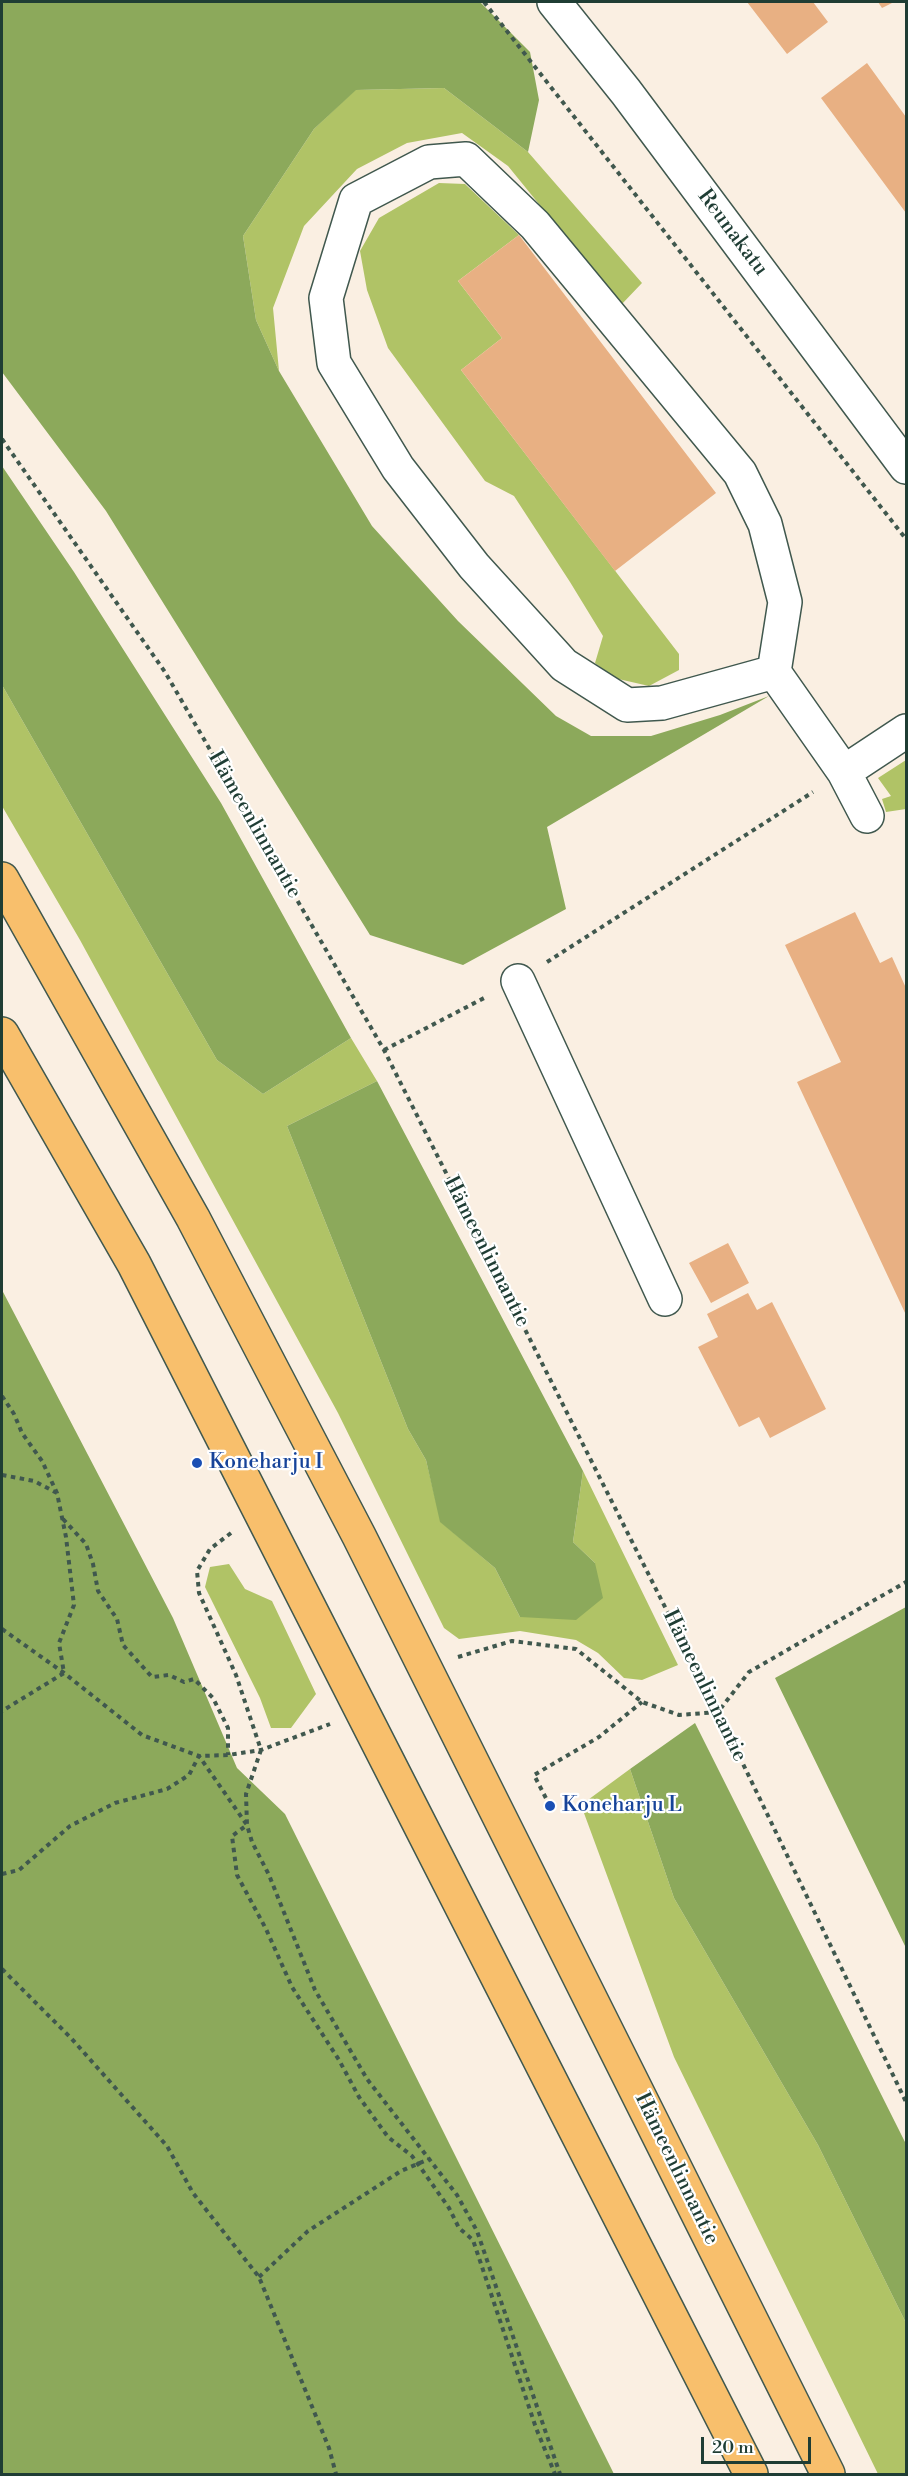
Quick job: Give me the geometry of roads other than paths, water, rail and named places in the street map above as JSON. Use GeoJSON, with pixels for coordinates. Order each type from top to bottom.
{"type":"FeatureCollection","features":[{"type":"Feature","properties":{"kind":"main road","name":"Hämeenlinnantie"},"geometry":{"type":"LineString","coordinates":[[2,879],[192,1218],[359,1536],[828,2475]]}},
{"type":"Feature","properties":{"kind":"main road"},"geometry":{"type":"LineString","coordinates":[[2,1034],[134,1264],[751,2475]]}},
{"type":"Feature","properties":{"kind":"street","name":"Reunakatu"},"geometry":{"type":"LineString","coordinates":[[554,2],[626,92],[906,467]]}},
{"type":"Feature","properties":{"kind":"street"},"geometry":{"type":"LineString","coordinates":[[774,672],[662,704],[627,705],[564,665],[474,566],[399,468],[334,363],[326,298],[356,200],[429,162],[466,159],[535,225],[740,473],[765,524],[785,602],[774,672],[844,772],[867,816]]}},
{"type":"Feature","properties":{"kind":"street"},"geometry":{"type":"LineString","coordinates":[[844,772],[906,731]]}},
{"type":"Feature","properties":{"kind":"street"},"geometry":{"type":"LineString","coordinates":[[518,981],[665,1299]]}},
{"type":"Feature","properties":{"kind":"place","name":"Koneharju I"},"geometry":{"type":"Point","coordinates":[197,1463]}},
{"type":"Feature","properties":{"kind":"place","name":"Koneharju L"},"geometry":{"type":"Point","coordinates":[550,1806]}}]}
